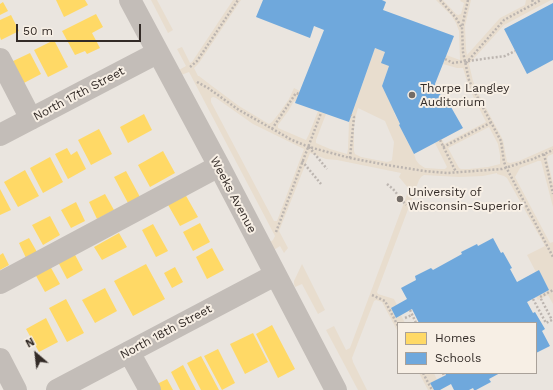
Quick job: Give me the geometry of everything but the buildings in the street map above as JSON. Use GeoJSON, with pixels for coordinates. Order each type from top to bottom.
{"type":"FeatureCollection","features":[{"type":"Feature","properties":{"kind":"street","name":"Weeks Avenue"},"geometry":{"type":"LineString","coordinates":[[130,0],[157,53],[219,166],[335,390]]}},
{"type":"Feature","properties":{"kind":"street","name":"North 17th Street"},"geometry":{"type":"LineString","coordinates":[[0,135],[157,53]]}},
{"type":"Feature","properties":{"kind":"street"},"geometry":{"type":"LineString","coordinates":[[0,59],[31,119]]}},
{"type":"Feature","properties":{"kind":"street"},"geometry":{"type":"LineString","coordinates":[[0,283],[219,166]]}},
{"type":"Feature","properties":{"kind":"street","name":"North 18th Street"},"geometry":{"type":"LineString","coordinates":[[57,390],[275,275]]}},
{"type":"Feature","properties":{"kind":"street"},"geometry":{"type":"LineString","coordinates":[[129,352],[150,390]]}},
{"type":"Feature","properties":{"kind":"street"},"geometry":{"type":"LineString","coordinates":[[0,359],[16,390]]}},
{"type":"Feature","properties":{"kind":"path"},"geometry":{"type":"LineString","coordinates":[[190,67],[197,61],[238,0]]}},
{"type":"Feature","properties":{"kind":"path"},"geometry":{"type":"LineString","coordinates":[[440,0],[460,23],[462,28]]}},
{"type":"Feature","properties":{"kind":"path"},"geometry":{"type":"LineString","coordinates":[[468,0],[462,28],[462,47],[472,88],[492,122],[501,141],[506,167],[553,257]]}},
{"type":"Feature","properties":{"kind":"path"},"geometry":{"type":"LineString","coordinates":[[532,0],[534,4]]}},
{"type":"Feature","properties":{"kind":"path"},"geometry":{"type":"LineString","coordinates":[[466,63],[504,20],[541,0]]}},
{"type":"Feature","properties":{"kind":"path"},"geometry":{"type":"LineString","coordinates":[[445,59],[453,62],[505,56],[515,51]]}},
{"type":"Feature","properties":{"kind":"path"},"geometry":{"type":"LineString","coordinates":[[197,82],[239,110],[292,140],[308,147],[350,158],[424,171],[447,173],[502,169],[534,159],[553,150]]}},
{"type":"Feature","properties":{"kind":"path"},"geometry":{"type":"LineString","coordinates":[[272,129],[296,94],[298,94]]}},
{"type":"Feature","properties":{"kind":"path"},"geometry":{"type":"LineString","coordinates":[[276,232],[321,113]]}},
{"type":"Feature","properties":{"kind":"path"},"geometry":{"type":"LineString","coordinates":[[350,158],[354,117],[351,115]]}},
{"type":"Feature","properties":{"kind":"path"},"geometry":{"type":"LineString","coordinates":[[443,147],[492,122]]}},
{"type":"Feature","properties":{"kind":"path"},"geometry":{"type":"LineString","coordinates":[[440,140],[456,172]]}},
{"type":"Feature","properties":{"kind":"path"},"geometry":{"type":"LineString","coordinates":[[308,147],[327,169]]}},
{"type":"Feature","properties":{"kind":"path"},"geometry":{"type":"LineString","coordinates":[[544,154],[553,194]]}},
{"type":"Feature","properties":{"kind":"path"},"geometry":{"type":"LineString","coordinates":[[302,161],[321,184]]}},
{"type":"Feature","properties":{"kind":"path"},"geometry":{"type":"LineString","coordinates":[[387,184],[406,205]]}},
{"type":"Feature","properties":{"kind":"path"},"geometry":{"type":"LineString","coordinates":[[533,299],[546,323],[552,320],[540,297],[553,290]]}},
{"type":"Feature","properties":{"kind":"path"},"geometry":{"type":"LineString","coordinates":[[372,295],[385,301],[397,324]]}},
{"type":"Feature","properties":{"kind":"path"},"geometry":{"type":"LineString","coordinates":[[410,310],[416,322]]}},
{"type":"Feature","properties":{"kind":"path"},"geometry":{"type":"LineString","coordinates":[[405,318],[412,315]]}},
{"type":"Feature","properties":{"kind":"path"},"geometry":{"type":"LineString","coordinates":[[424,374],[432,390]]}},
{"type":"Feature","properties":{"kind":"shaded area"},"geometry":{"type":"Polygon","coordinates":[[[151,0],[157,0],[173,30],[168,33],[151,0]]]}},
{"type":"Feature","properties":{"kind":"shaded area"},"geometry":{"type":"Polygon","coordinates":[[[233,0],[241,0],[199,63],[194,68],[198,76],[239,106],[269,124],[280,112],[289,99],[294,88],[300,91],[296,102],[294,101],[278,125],[278,128],[306,140],[318,111],[326,114],[316,143],[347,154],[349,122],[375,48],[385,52],[389,66],[382,86],[416,160],[425,168],[445,169],[447,167],[435,143],[442,139],[444,144],[486,122],[469,88],[463,68],[443,64],[446,55],[460,60],[459,31],[451,15],[436,0],[443,0],[458,15],[461,14],[464,3],[460,1],[471,0],[465,26],[467,55],[500,18],[525,5],[526,0],[551,0],[504,25],[469,64],[473,81],[478,93],[503,140],[507,162],[510,163],[519,161],[553,146],[553,154],[548,156],[547,159],[553,183],[553,207],[541,161],[520,168],[515,177],[550,243],[553,242],[553,304],[548,295],[538,300],[536,297],[549,290],[539,270],[536,272],[527,255],[545,246],[507,178],[497,173],[483,176],[459,177],[424,175],[419,180],[377,292],[378,294],[394,299],[397,305],[391,308],[396,318],[401,315],[404,322],[397,322],[397,330],[382,302],[376,300],[374,301],[352,358],[367,390],[358,390],[326,330],[334,326],[346,350],[350,348],[409,189],[399,177],[401,173],[326,159],[310,153],[279,231],[288,248],[284,253],[280,246],[274,250],[270,242],[275,236],[189,72],[181,75],[179,70],[186,66],[177,49],[182,47],[190,63],[233,0]],[[213,97],[211,98],[211,102],[274,221],[277,221],[304,149],[253,124],[213,97]],[[358,108],[354,127],[355,154],[361,157],[387,162],[392,160],[394,142],[385,121],[358,108]],[[489,127],[448,148],[459,168],[469,169],[500,164],[498,144],[489,127]]]}},
{"type":"Feature","properties":{"kind":"shaded area"},"geometry":{"type":"Polygon","coordinates":[[[302,264],[325,310],[318,314],[302,284],[295,287],[294,284],[302,264]]]}},
{"type":"Feature","properties":{"kind":"shaded area"},"geometry":{"type":"Polygon","coordinates":[[[420,374],[434,374],[437,380],[430,383],[434,390],[428,390],[420,374]]]}},
{"type":"Feature","properties":{"kind":"place","name":"Thorpe Langley Auditorium"},"geometry":{"type":"Point","coordinates":[412,95]}},
{"type":"Feature","properties":{"kind":"place","name":"University of Wisconsin-Superior"},"geometry":{"type":"Point","coordinates":[400,199]}}]}
